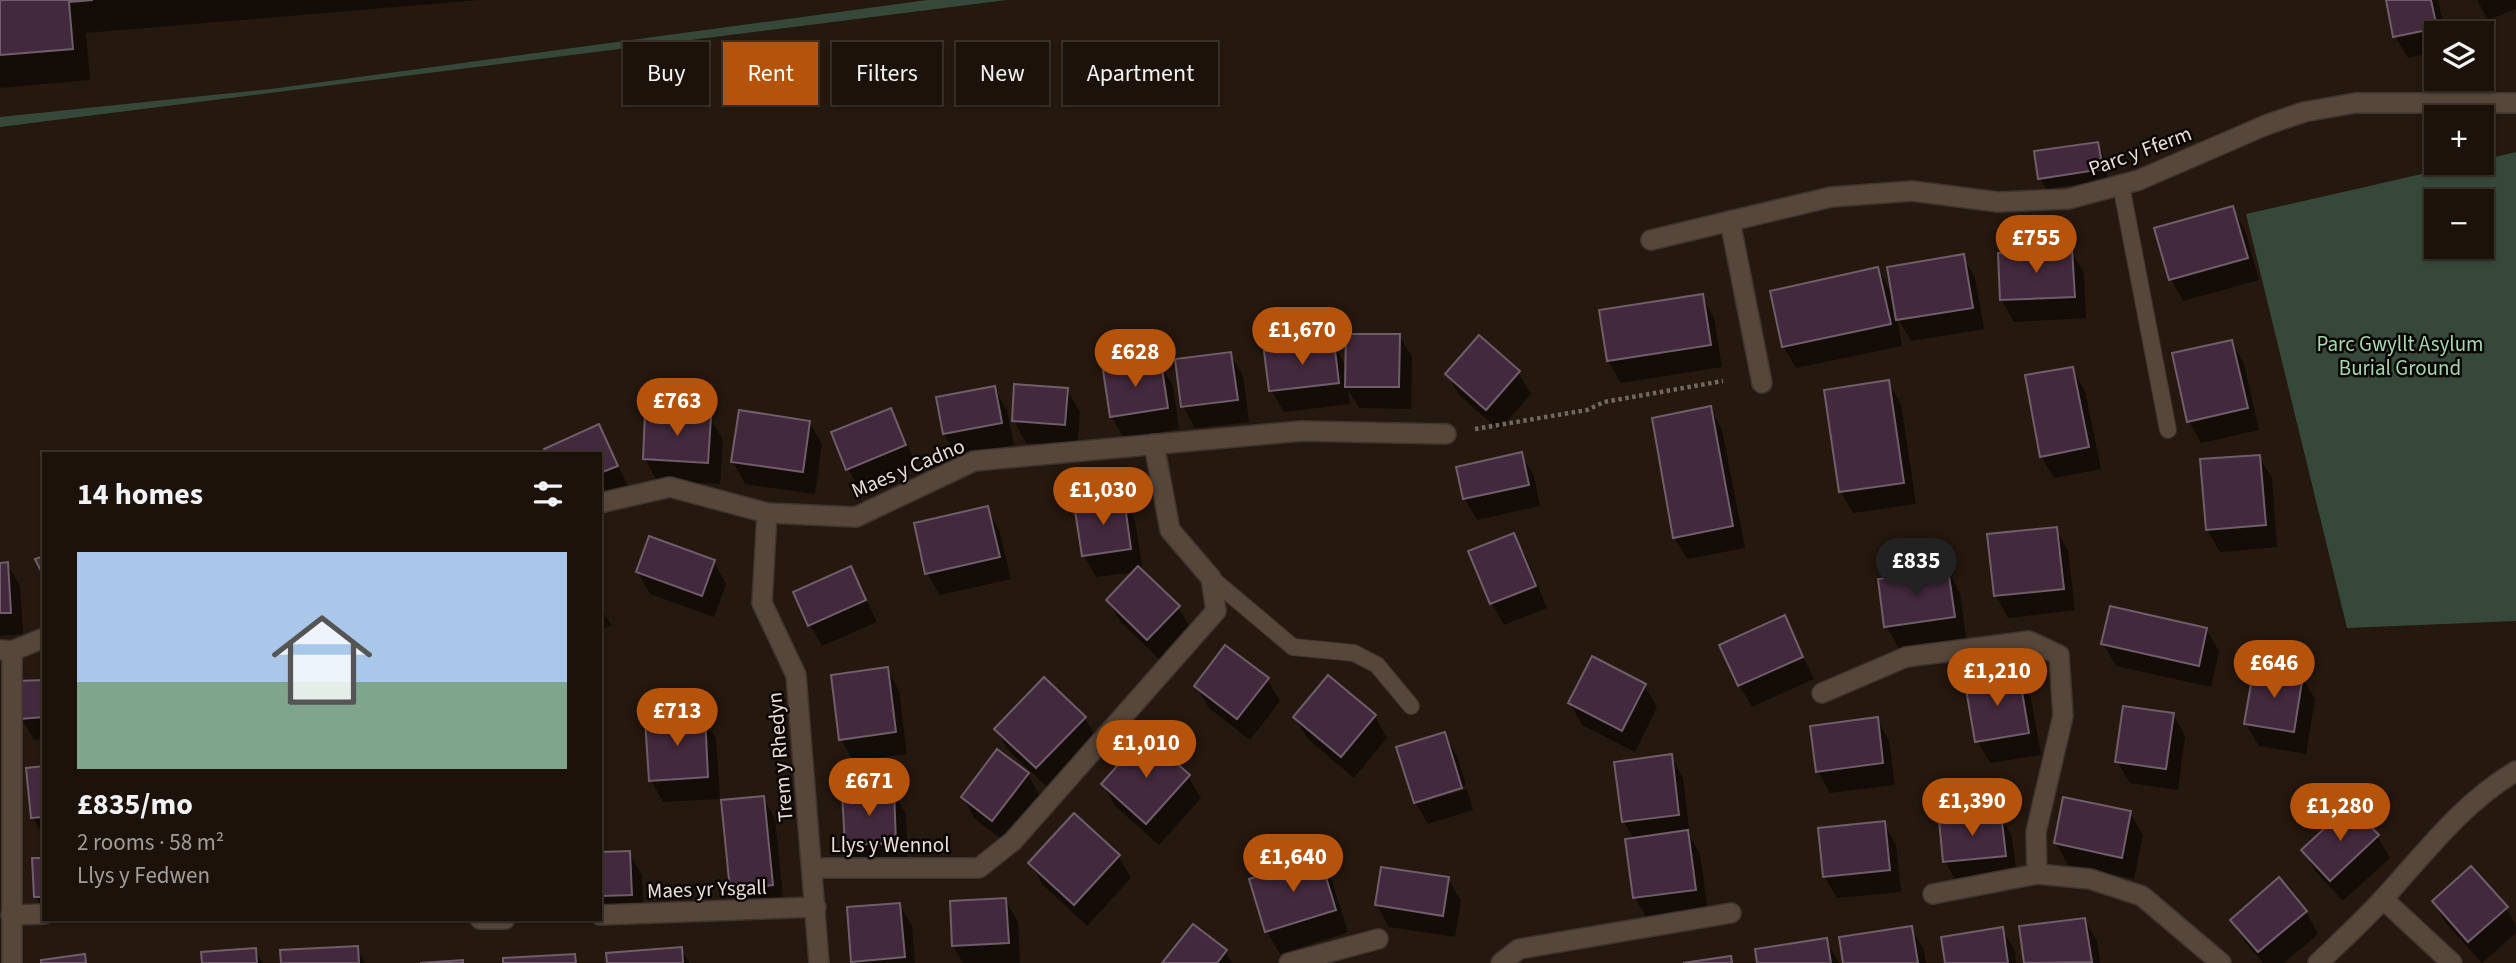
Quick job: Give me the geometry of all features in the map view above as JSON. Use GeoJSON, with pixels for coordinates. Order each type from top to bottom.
{"type":"FeatureCollection","features":[{"type":"Feature","properties":{"kind":"street","name":"Parc y Fferm"},"geometry":{"type":"LineString","coordinates":[[1651,240],[1831,197],[1912,191],[1998,202],[2068,199],[2121,185],[2304,112],[2355,103],[2516,103]]}},
{"type":"Feature","properties":{"kind":"street"},"geometry":{"type":"LineString","coordinates":[[1730,221],[1762,383]]}},
{"type":"Feature","properties":{"kind":"street","name":"Maes y Cadno"},"geometry":{"type":"LineString","coordinates":[[602,503],[670,487],[767,513],[856,517],[974,461],[1301,431],[1446,434]]}},
{"type":"Feature","properties":{"kind":"street"},"geometry":{"type":"LineString","coordinates":[[1154,444],[1170,530],[1212,578]]}},
{"type":"Feature","properties":{"kind":"street","name":"Trem y Rhedyn"},"geometry":{"type":"LineString","coordinates":[[767,513],[762,603],[796,675],[819,963]]}},
{"type":"Feature","properties":{"kind":"street","name":"Llys y Wennol"},"geometry":{"type":"LineString","coordinates":[[812,868],[979,868],[1013,841],[1216,611],[1212,578]]}},
{"type":"Feature","properties":{"kind":"street"},"geometry":{"type":"LineString","coordinates":[[12,963],[6,650],[42,639]]}},
{"type":"Feature","properties":{"kind":"street"},"geometry":{"type":"LineString","coordinates":[[1822,693],[1906,657],[2029,641],[2059,655],[2063,716],[2036,832],[2037,874]]}},
{"type":"Feature","properties":{"kind":"street"},"geometry":{"type":"LineString","coordinates":[[2318,963],[2383,899],[2441,832],[2497,782],[2516,771]]}},
{"type":"Feature","properties":{"kind":"street"},"geometry":{"type":"LineString","coordinates":[[1933,894],[2037,874],[2090,879],[2142,896],[2221,963]]}},
{"type":"Feature","properties":{"kind":"street"},"geometry":{"type":"LineString","coordinates":[[2383,899],[2452,963]]}},
{"type":"Feature","properties":{"kind":"street","name":"Maes yr Ysgall"},"geometry":{"type":"LineString","coordinates":[[602,915],[816,907]]}},
{"type":"Feature","properties":{"kind":"street"},"geometry":{"type":"LineString","coordinates":[[11,915],[42,914]]}},
{"type":"Feature","properties":{"kind":"street"},"geometry":{"type":"LineString","coordinates":[[1501,963],[1519,950],[1731,914]]}},
{"type":"Feature","properties":{"kind":"street"},"geometry":{"type":"LineString","coordinates":[[1289,963],[1378,939]]}},
{"type":"Feature","properties":{"kind":"lane"},"geometry":{"type":"LineString","coordinates":[[2121,185],[2168,430]]}},
{"type":"Feature","properties":{"kind":"lane"},"geometry":{"type":"LineString","coordinates":[[1212,578],[1293,647],[1354,653],[1377,665],[1411,706]]}},
{"type":"Feature","properties":{"kind":"path"},"geometry":{"type":"LineString","coordinates":[[1446,434],[1587,410],[1604,402],[1723,381]]}},
{"type":"Feature","properties":{"kind":"green space"},"geometry":{"type":"Polygon","coordinates":[[[927,0],[1007,0],[674,42],[623,42],[623,48],[0,127],[0,117],[271,89],[927,0]]]}},
{"type":"Feature","properties":{"kind":"green space","name":"Parc Gwyllt Asylum Burial Ground"},"geometry":{"type":"Polygon","coordinates":[[[2516,152],[2516,621],[2347,628],[2246,214],[2424,173],[2494,175],[2494,157],[2516,152]]]}},
{"type":"Feature","properties":{"kind":"building"},"geometry":{"type":"Polygon","coordinates":[[[0,0],[93,0],[69,2],[73,49],[0,55],[0,0]]]}},
{"type":"Feature","properties":{"kind":"building"},"geometry":{"type":"Polygon","coordinates":[[[2386,0],[2431,0],[2436,21],[2424,21],[2424,31],[2393,37],[2386,0]]]}},
{"type":"Feature","properties":{"kind":"building"},"geometry":{"type":"Polygon","coordinates":[[[2098,142],[2103,169],[2038,179],[2034,151],[2098,142]]]}},
{"type":"Feature","properties":{"kind":"building"},"geometry":{"type":"Polygon","coordinates":[[[2233,206],[2248,258],[2169,280],[2154,228],[2233,206]]]}},
{"type":"Feature","properties":{"kind":"building"},"geometry":{"type":"Polygon","coordinates":[[[2072,249],[2075,297],[2000,300],[1998,253],[2072,249]]]}},
{"type":"Feature","properties":{"kind":"building"},"geometry":{"type":"Polygon","coordinates":[[[1964,254],[1973,308],[1896,320],[1887,267],[1964,254]]]}},
{"type":"Feature","properties":{"kind":"building"},"geometry":{"type":"Polygon","coordinates":[[[1878,267],[1891,324],[1782,347],[1770,291],[1878,267]]]}},
{"type":"Feature","properties":{"kind":"building"},"geometry":{"type":"Polygon","coordinates":[[[1703,294],[1711,345],[1607,361],[1599,310],[1703,294]]]}},
{"type":"Feature","properties":{"kind":"building"},"geometry":{"type":"Polygon","coordinates":[[[1346,334],[1400,334],[1399,387],[1345,387],[1346,334]]]}},
{"type":"Feature","properties":{"kind":"building"},"geometry":{"type":"Polygon","coordinates":[[[1479,335],[1520,371],[1486,410],[1445,374],[1479,335]]]}},
{"type":"Feature","properties":{"kind":"building"},"geometry":{"type":"Polygon","coordinates":[[[2232,340],[2248,408],[2187,422],[2172,353],[2232,340]]]}},
{"type":"Feature","properties":{"kind":"building"},"geometry":{"type":"Polygon","coordinates":[[[1334,342],[1339,383],[1269,391],[1264,351],[1334,342]]]}},
{"type":"Feature","properties":{"kind":"building"},"geometry":{"type":"Polygon","coordinates":[[[1231,352],[1238,400],[1181,407],[1175,359],[1231,352]]]}},
{"type":"Feature","properties":{"kind":"building"},"geometry":{"type":"Polygon","coordinates":[[[1161,362],[1168,408],[1110,417],[1103,370],[1161,362]]]}},
{"type":"Feature","properties":{"kind":"building"},"geometry":{"type":"Polygon","coordinates":[[[2073,367],[2089,447],[2040,457],[2025,375],[2073,367]]]}},
{"type":"Feature","properties":{"kind":"building"},"geometry":{"type":"Polygon","coordinates":[[[1889,380],[1904,483],[1839,492],[1824,390],[1889,380]]]}},
{"type":"Feature","properties":{"kind":"building"},"geometry":{"type":"Polygon","coordinates":[[[1014,384],[1068,388],[1065,425],[1012,421],[1014,384]]]}},
{"type":"Feature","properties":{"kind":"building"},"geometry":{"type":"Polygon","coordinates":[[[995,386],[1002,423],[943,434],[936,397],[995,386]]]}},
{"type":"Feature","properties":{"kind":"building"},"geometry":{"type":"Polygon","coordinates":[[[1711,406],[1733,526],[1673,538],[1652,418],[1711,406]]]}},
{"type":"Feature","properties":{"kind":"building"},"geometry":{"type":"Polygon","coordinates":[[[891,408],[906,445],[846,470],[831,432],[891,408]]]}},
{"type":"Feature","properties":{"kind":"building"},"geometry":{"type":"Polygon","coordinates":[[[739,410],[810,421],[803,472],[731,462],[739,410]]]}},
{"type":"Feature","properties":{"kind":"building"},"geometry":{"type":"Polygon","coordinates":[[[645,413],[711,417],[708,463],[643,459],[645,413]]]}},
{"type":"Feature","properties":{"kind":"building"},"geometry":{"type":"Polygon","coordinates":[[[599,424],[618,466],[602,472],[602,452],[546,452],[544,449],[599,424]]]}},
{"type":"Feature","properties":{"kind":"building"},"geometry":{"type":"Polygon","coordinates":[[[1522,452],[1529,485],[1463,499],[1456,467],[1522,452]]]}},
{"type":"Feature","properties":{"kind":"building"},"geometry":{"type":"Polygon","coordinates":[[[2260,455],[2266,525],[2206,530],[2200,459],[2260,455]]]}},
{"type":"Feature","properties":{"kind":"building"},"geometry":{"type":"Polygon","coordinates":[[[1124,498],[1131,549],[1082,556],[1074,504],[1124,498]]]}},
{"type":"Feature","properties":{"kind":"building"},"geometry":{"type":"Polygon","coordinates":[[[988,506],[1000,557],[925,574],[914,523],[988,506]]]}},
{"type":"Feature","properties":{"kind":"building"},"geometry":{"type":"Polygon","coordinates":[[[2057,527],[2064,589],[1994,596],[1987,534],[2057,527]]]}},
{"type":"Feature","properties":{"kind":"building"},"geometry":{"type":"Polygon","coordinates":[[[1514,533],[1536,586],[1490,604],[1468,551],[1514,533]]]}},
{"type":"Feature","properties":{"kind":"building"},"geometry":{"type":"Polygon","coordinates":[[[649,536],[715,560],[702,596],[636,572],[649,536]]]}},
{"type":"Feature","properties":{"kind":"building"},"geometry":{"type":"Polygon","coordinates":[[[42,557],[42,573],[35,559],[42,557]]]}},
{"type":"Feature","properties":{"kind":"building"},"geometry":{"type":"Polygon","coordinates":[[[8,562],[11,613],[0,613],[0,563],[8,562]]]}},
{"type":"Feature","properties":{"kind":"building"},"geometry":{"type":"Polygon","coordinates":[[[851,566],[866,600],[808,626],[793,592],[851,566]]]}},
{"type":"Feature","properties":{"kind":"building"},"geometry":{"type":"Polygon","coordinates":[[[1138,566],[1180,606],[1147,640],[1106,600],[1138,566]]]}},
{"type":"Feature","properties":{"kind":"building"},"geometry":{"type":"Polygon","coordinates":[[[1948,569],[1955,617],[1884,627],[1878,579],[1948,569]]]}},
{"type":"Feature","properties":{"kind":"building"},"geometry":{"type":"Polygon","coordinates":[[[2110,606],[2207,628],[2199,666],[2101,644],[2110,606]]]}},
{"type":"Feature","properties":{"kind":"building"},"geometry":{"type":"Polygon","coordinates":[[[1785,615],[1803,657],[1738,686],[1719,645],[1785,615]]]}},
{"type":"Feature","properties":{"kind":"building"},"geometry":{"type":"Polygon","coordinates":[[[1225,645],[1269,678],[1237,719],[1194,686],[1225,645]]]}},
{"type":"Feature","properties":{"kind":"building"},"geometry":{"type":"Polygon","coordinates":[[[1592,656],[1646,684],[1622,731],[1568,703],[1592,656]]]}},
{"type":"Feature","properties":{"kind":"building"},"geometry":{"type":"Polygon","coordinates":[[[888,667],[896,732],[839,740],[831,675],[888,667]]]}},
{"type":"Feature","properties":{"kind":"building"},"geometry":{"type":"Polygon","coordinates":[[[2254,667],[2303,675],[2294,732],[2244,724],[2254,667]]]}},
{"type":"Feature","properties":{"kind":"building"},"geometry":{"type":"Polygon","coordinates":[[[2019,674],[2029,733],[1975,742],[1965,683],[2019,674]]]}},
{"type":"Feature","properties":{"kind":"building"},"geometry":{"type":"Polygon","coordinates":[[[1328,675],[1376,715],[1341,757],[1293,717],[1328,675]]]}},
{"type":"Feature","properties":{"kind":"building"},"geometry":{"type":"Polygon","coordinates":[[[1044,677],[1086,717],[1036,768],[994,729],[1044,677]]]}},
{"type":"Feature","properties":{"kind":"building"},"geometry":{"type":"Polygon","coordinates":[[[42,680],[42,717],[20,719],[17,681],[42,680]]]}},
{"type":"Feature","properties":{"kind":"building"},"geometry":{"type":"Polygon","coordinates":[[[2123,706],[2174,713],[2166,769],[2115,762],[2123,706]]]}},
{"type":"Feature","properties":{"kind":"building"},"geometry":{"type":"Polygon","coordinates":[[[705,715],[708,777],[649,781],[645,719],[705,715]]]}},
{"type":"Feature","properties":{"kind":"building"},"geometry":{"type":"Polygon","coordinates":[[[1878,717],[1883,763],[1816,772],[1810,726],[1878,717]]]}},
{"type":"Feature","properties":{"kind":"building"},"geometry":{"type":"Polygon","coordinates":[[[1445,732],[1462,788],[1414,803],[1396,747],[1445,732]]]}},
{"type":"Feature","properties":{"kind":"building"},"geometry":{"type":"Polygon","coordinates":[[[1145,735],[1190,775],[1146,824],[1101,784],[1145,735]]]}},
{"type":"Feature","properties":{"kind":"building"},"geometry":{"type":"Polygon","coordinates":[[[997,749],[1029,773],[992,821],[961,797],[997,749]]]}},
{"type":"Feature","properties":{"kind":"building"},"geometry":{"type":"Polygon","coordinates":[[[1672,754],[1679,815],[1622,822],[1614,762],[1672,754]]]}},
{"type":"Feature","properties":{"kind":"building"},"geometry":{"type":"Polygon","coordinates":[[[42,766],[42,817],[31,818],[26,768],[42,766]]]}},
{"type":"Feature","properties":{"kind":"building"},"geometry":{"type":"Polygon","coordinates":[[[894,790],[896,843],[845,845],[842,793],[894,790]]]}},
{"type":"Feature","properties":{"kind":"building"},"geometry":{"type":"Polygon","coordinates":[[[764,796],[773,885],[730,890],[721,800],[764,796]]]}},
{"type":"Feature","properties":{"kind":"building"},"geometry":{"type":"Polygon","coordinates":[[[2063,797],[2131,811],[2122,858],[2054,843],[2063,797]]]}},
{"type":"Feature","properties":{"kind":"building"},"geometry":{"type":"Polygon","coordinates":[[[2350,805],[2379,835],[2330,881],[2301,850],[2350,805]]]}},
{"type":"Feature","properties":{"kind":"building"},"geometry":{"type":"Polygon","coordinates":[[[1074,813],[1120,855],[1074,905],[1028,863],[1074,813]]]}},
{"type":"Feature","properties":{"kind":"building"},"geometry":{"type":"Polygon","coordinates":[[[2001,813],[2006,856],[1943,862],[1939,820],[2001,813]]]}},
{"type":"Feature","properties":{"kind":"building"},"geometry":{"type":"Polygon","coordinates":[[[1885,821],[1890,870],[1823,877],[1818,828],[1885,821]]]}},
{"type":"Feature","properties":{"kind":"building"},"geometry":{"type":"Polygon","coordinates":[[[1688,830],[1696,890],[1633,898],[1625,839],[1688,830]]]}},
{"type":"Feature","properties":{"kind":"building"},"geometry":{"type":"Polygon","coordinates":[[[630,851],[632,895],[602,896],[602,852],[630,851]]]}},
{"type":"Feature","properties":{"kind":"building"},"geometry":{"type":"Polygon","coordinates":[[[1320,857],[1336,910],[1265,932],[1249,879],[1320,857]]]}},
{"type":"Feature","properties":{"kind":"building"},"geometry":{"type":"Polygon","coordinates":[[[32,858],[42,858],[42,897],[34,897],[32,858]]]}},
{"type":"Feature","properties":{"kind":"building"},"geometry":{"type":"Polygon","coordinates":[[[2471,866],[2508,907],[2468,942],[2432,901],[2471,866]]]}},
{"type":"Feature","properties":{"kind":"building"},"geometry":{"type":"Polygon","coordinates":[[[1381,867],[1449,877],[1443,916],[1375,905],[1381,867]]]}},
{"type":"Feature","properties":{"kind":"building"},"geometry":{"type":"Polygon","coordinates":[[[2279,877],[2307,911],[2258,952],[2230,920],[2279,877]]]}},
{"type":"Feature","properties":{"kind":"building"},"geometry":{"type":"Polygon","coordinates":[[[1006,898],[1009,943],[952,946],[950,901],[1006,898]]]}},
{"type":"Feature","properties":{"kind":"building"},"geometry":{"type":"Polygon","coordinates":[[[900,903],[905,957],[851,962],[847,907],[900,903]]]}},
{"type":"Feature","properties":{"kind":"building"},"geometry":{"type":"Polygon","coordinates":[[[2085,918],[2092,962],[2024,963],[2019,926],[2085,918]]]}},
{"type":"Feature","properties":{"kind":"building"},"geometry":{"type":"Polygon","coordinates":[[[1193,924],[1227,950],[1217,963],[1162,963],[1193,924]]]}},
{"type":"Feature","properties":{"kind":"building"},"geometry":{"type":"Polygon","coordinates":[[[1912,926],[1918,963],[1843,963],[1839,937],[1912,926]]]}},
{"type":"Feature","properties":{"kind":"building"},"geometry":{"type":"Polygon","coordinates":[[[2003,927],[2008,963],[1945,963],[1941,937],[2003,927]]]}},
{"type":"Feature","properties":{"kind":"building"},"geometry":{"type":"Polygon","coordinates":[[[1827,938],[1831,963],[1757,963],[1755,949],[1827,938]]]}},
{"type":"Feature","properties":{"kind":"building"},"geometry":{"type":"Polygon","coordinates":[[[358,946],[359,963],[281,963],[280,950],[358,946]]]}},
{"type":"Feature","properties":{"kind":"building"},"geometry":{"type":"Polygon","coordinates":[[[682,947],[683,963],[607,963],[606,953],[682,947]]]}},
{"type":"Feature","properties":{"kind":"building"},"geometry":{"type":"Polygon","coordinates":[[[256,948],[257,963],[202,963],[201,952],[256,948]]]}},
{"type":"Feature","properties":{"kind":"building"},"geometry":{"type":"Polygon","coordinates":[[[85,954],[86,963],[41,963],[41,960],[85,954]]]}},
{"type":"Feature","properties":{"kind":"building"},"geometry":{"type":"Polygon","coordinates":[[[575,954],[576,963],[503,963],[503,958],[575,954]]]}},
{"type":"Feature","properties":{"kind":"building"},"geometry":{"type":"Polygon","coordinates":[[[1731,956],[1732,963],[1683,963],[1731,956]]]}},
{"type":"Feature","properties":{"kind":"building"},"geometry":{"type":"Polygon","coordinates":[[[463,960],[463,963],[420,963],[463,960]]]}}]}
